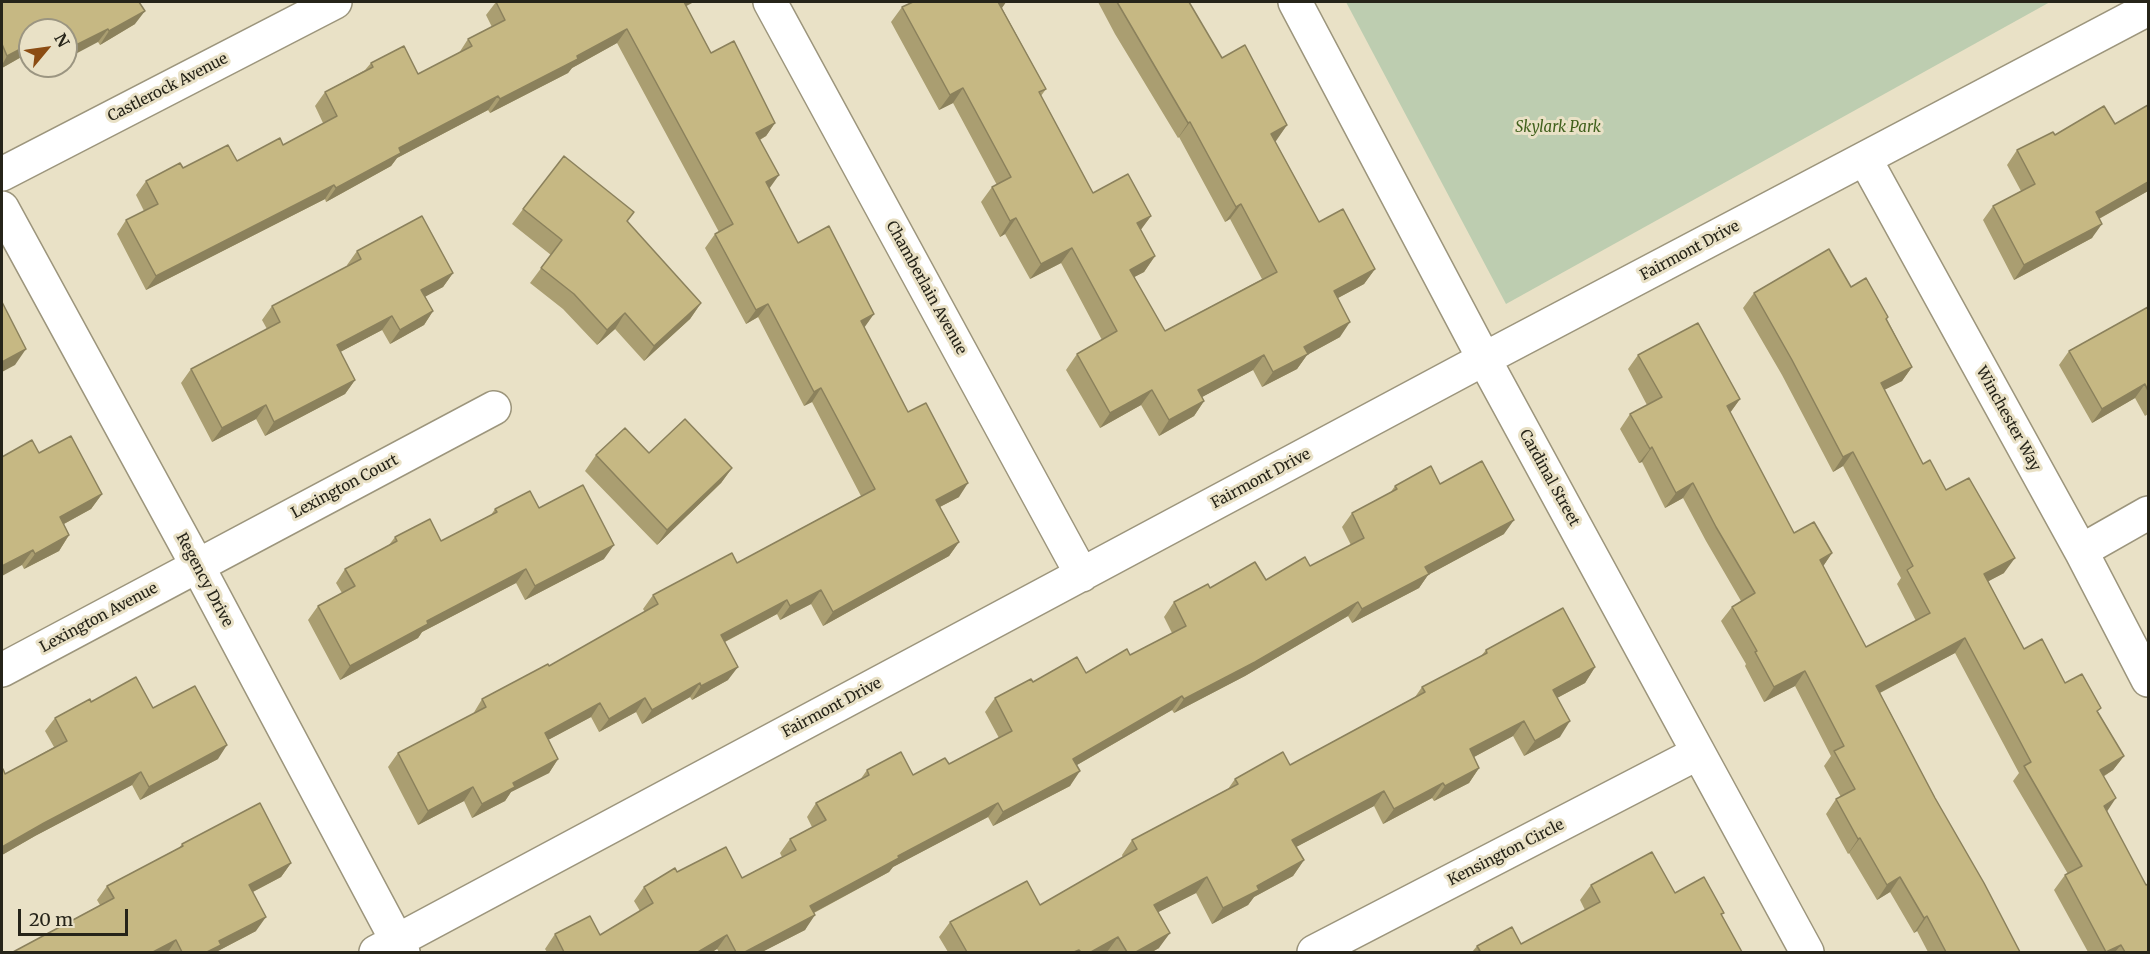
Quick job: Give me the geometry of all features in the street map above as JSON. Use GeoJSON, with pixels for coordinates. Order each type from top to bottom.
{"type":"FeatureCollection","features":[{"type":"Feature","properties":{"kind":"street","name":"Castlerock Avenue"},"geometry":{"type":"LineString","coordinates":[[2,174],[335,2]]}},
{"type":"Feature","properties":{"kind":"street","name":"Chamberlain Avenue"},"geometry":{"type":"LineString","coordinates":[[770,2],[1082,575]]}},
{"type":"Feature","properties":{"kind":"street","name":"Cardinal Street"},"geometry":{"type":"LineString","coordinates":[[1295,2],[1484,359],[1807,952]]}},
{"type":"Feature","properties":{"kind":"street","name":"Fairmont Drive"},"geometry":{"type":"LineString","coordinates":[[392,949],[1484,359],[2148,9]]}},
{"type":"Feature","properties":{"kind":"street","name":"Winchester Way"},"geometry":{"type":"LineString","coordinates":[[1865,159],[2081,551],[2148,680]]}},
{"type":"Feature","properties":{"kind":"street","name":"Regency Drive"},"geometry":{"type":"LineString","coordinates":[[2,208],[197,565],[392,949]]}},
{"type":"Feature","properties":{"kind":"street","name":"Lexington Court"},"geometry":{"type":"LineString","coordinates":[[197,565],[494,408]]}},
{"type":"Feature","properties":{"kind":"street"},"geometry":{"type":"LineString","coordinates":[[2081,551],[2148,513]]}},
{"type":"Feature","properties":{"kind":"street","name":"Lexington Avenue"},"geometry":{"type":"LineString","coordinates":[[2,670],[197,565]]}},
{"type":"Feature","properties":{"kind":"street","name":"Kensington Circle"},"geometry":{"type":"LineString","coordinates":[[1314,952],[1698,753]]}},
{"type":"Feature","properties":{"kind":"green space","name":"Skylark Park"},"geometry":{"type":"Polygon","coordinates":[[[1346,2],[2050,2],[1506,304],[1346,2]]]}},
{"type":"Feature","properties":{"kind":"building"},"geometry":{"type":"Polygon","coordinates":[[[2,2],[139,2],[145,11],[109,31],[108,29],[78,44],[78,18],[18,18],[18,50],[7,56],[2,44],[2,2]]]}},
{"type":"Feature","properties":{"kind":"building"},"geometry":{"type":"Polygon","coordinates":[[[496,2],[684,2],[711,53],[734,41],[775,123],[756,133],[779,175],[766,182],[798,243],[829,226],[874,314],[861,321],[908,412],[926,403],[968,483],[936,500],[959,542],[833,612],[821,590],[790,606],[787,600],[721,635],[738,667],[701,686],[700,683],[652,710],[645,698],[609,719],[600,703],[545,733],[558,759],[513,783],[515,787],[482,804],[473,787],[428,811],[398,753],[486,707],[482,699],[548,664],[549,666],[658,604],[653,595],[732,553],[737,563],[875,489],[821,388],[814,392],[768,304],[756,310],[715,234],[733,224],[627,29],[577,56],[578,59],[500,99],[498,96],[399,148],[401,153],[336,188],[334,185],[156,276],[126,220],[158,204],[146,181],[180,163],[183,168],[228,145],[237,161],[280,138],[283,145],[337,116],[325,92],[373,67],[371,63],[404,46],[418,74],[472,46],[468,39],[505,20],[496,2]]]}},
{"type":"Feature","properties":{"kind":"building"},"geometry":{"type":"Polygon","coordinates":[[[913,2],[998,2],[1046,89],[1039,92],[1093,193],[1128,174],[1151,216],[1137,223],[1155,256],[1130,270],[1165,331],[1277,272],[1241,204],[1236,207],[1190,122],[1188,123],[1117,2],[1189,2],[1222,58],[1245,45],[1287,125],[1271,134],[1319,222],[1343,209],[1375,269],[1334,291],[1350,322],[1304,347],[1308,354],[1273,372],[1264,355],[1198,390],[1204,401],[1169,420],[1152,390],[1110,413],[1077,354],[1117,331],[1072,248],[1041,264],[1016,218],[1010,221],[992,187],[1011,177],[963,88],[950,95],[902,7],[913,2]]]}},
{"type":"Feature","properties":{"kind":"building"},"geometry":{"type":"Polygon","coordinates":[[[2148,105],[2148,182],[2096,212],[2102,224],[2024,265],[1993,206],[2035,184],[2017,150],[2053,132],[2055,135],[2104,106],[2115,124],[2148,105]]]}},
{"type":"Feature","properties":{"kind":"building"},"geometry":{"type":"Polygon","coordinates":[[[564,156],[634,212],[627,221],[701,303],[654,346],[625,313],[607,330],[574,294],[541,268],[562,240],[523,209],[564,156]]]}},
{"type":"Feature","properties":{"kind":"building"},"geometry":{"type":"Polygon","coordinates":[[[422,216],[453,273],[421,290],[433,311],[400,330],[392,316],[337,345],[355,380],[274,422],[266,405],[222,428],[191,369],[280,322],[272,306],[361,259],[357,251],[422,216]]]}},
{"type":"Feature","properties":{"kind":"building"},"geometry":{"type":"Polygon","coordinates":[[[1829,249],[1851,287],[1866,278],[1912,367],[1881,383],[1923,464],[1930,460],[1946,490],[1969,478],[2015,558],[1984,574],[2024,649],[2042,639],[2065,683],[2082,674],[2101,708],[2097,711],[2124,756],[2100,770],[2116,798],[2104,806],[2146,885],[2148,884],[2148,952],[2125,952],[2121,945],[2106,952],[2065,875],[2082,866],[2024,766],[2031,762],[1965,638],[1876,686],[2020,952],[1946,952],[1927,916],[1924,918],[1900,877],[1887,885],[1836,799],[1855,789],[1834,751],[1844,746],[1805,671],[1774,687],[1732,607],[1755,593],[1693,483],[1676,493],[1652,447],[1650,449],[1630,414],[1662,397],[1638,355],[1698,323],[1740,399],[1727,406],[1794,533],[1814,522],[1832,553],[1820,560],[1866,647],[1930,613],[1907,570],[1913,566],[1853,452],[1843,457],[1754,293],[1829,249]]]}},
{"type":"Feature","properties":{"kind":"building"},"geometry":{"type":"Polygon","coordinates":[[[2,302],[26,349],[2,362],[2,302]]]}},
{"type":"Feature","properties":{"kind":"building"},"geometry":{"type":"Polygon","coordinates":[[[2148,307],[2148,391],[2145,384],[2102,409],[2069,351],[2148,307]]]}},
{"type":"Feature","properties":{"kind":"building"},"geometry":{"type":"Polygon","coordinates":[[[685,419],[732,468],[667,530],[596,455],[625,428],[649,453],[685,419]]]}},
{"type":"Feature","properties":{"kind":"building"},"geometry":{"type":"Polygon","coordinates":[[[71,436],[102,494],[60,517],[69,535],[35,554],[33,550],[2,566],[2,457],[32,440],[39,453],[71,436]]]}},
{"type":"Feature","properties":{"kind":"building"},"geometry":{"type":"Polygon","coordinates":[[[1482,461],[1514,520],[1425,567],[1429,574],[1362,609],[1358,602],[1255,662],[1184,699],[1182,696],[1073,759],[1080,771],[1003,812],[998,803],[898,856],[899,858],[810,906],[815,915],[745,952],[736,952],[727,935],[698,952],[564,952],[555,934],[590,916],[600,935],[653,903],[644,887],[675,868],[677,872],[726,847],[742,878],[796,850],[790,839],[826,820],[816,803],[869,775],[867,770],[901,752],[913,775],[945,758],[949,764],[1012,731],[995,698],[1031,679],[1033,682],[1077,657],[1086,673],[1127,649],[1130,655],[1186,626],[1174,602],[1208,584],[1210,588],[1255,562],[1266,580],[1305,557],[1310,566],[1364,538],[1352,513],[1397,489],[1395,486],[1431,466],[1440,484],[1482,461]]]}},
{"type":"Feature","properties":{"kind":"building"},"geometry":{"type":"Polygon","coordinates":[[[583,485],[614,545],[535,586],[526,569],[427,621],[428,624],[350,666],[318,606],[355,586],[345,569],[397,541],[395,537],[430,519],[441,541],[497,512],[495,509],[530,491],[539,508],[583,485]]]}},
{"type":"Feature","properties":{"kind":"building"},"geometry":{"type":"Polygon","coordinates":[[[1563,608],[1595,667],[1553,690],[1570,721],[1535,741],[1524,721],[1470,749],[1479,768],[1445,786],[1443,783],[1394,809],[1384,791],[1292,840],[1304,860],[1257,886],[1259,890],[1223,908],[1207,877],[1154,905],[1170,933],[1136,952],[1127,952],[1118,937],[1091,952],[1079,950],[1074,952],[967,952],[950,922],[1027,881],[1040,905],[1137,849],[1132,840],[1238,784],[1235,779],[1283,752],[1290,765],[1425,692],[1422,687],[1487,653],[1486,650],[1563,608]]]}},
{"type":"Feature","properties":{"kind":"building"},"geometry":{"type":"Polygon","coordinates":[[[136,677],[153,708],[195,686],[227,745],[149,787],[141,772],[2,847],[2,770],[5,774],[67,741],[55,718],[90,699],[91,702],[136,677]]]}},
{"type":"Feature","properties":{"kind":"building"},"geometry":{"type":"Polygon","coordinates":[[[260,803],[291,863],[249,885],[266,917],[219,941],[221,945],[207,952],[182,952],[176,940],[153,952],[13,952],[114,898],[107,886],[260,803]]]}},
{"type":"Feature","properties":{"kind":"building"},"geometry":{"type":"Polygon","coordinates":[[[1652,852],[1675,893],[1704,877],[1742,952],[1477,952],[1480,951],[1477,946],[1512,927],[1521,944],[1600,902],[1591,885],[1652,852]]]}}]}
